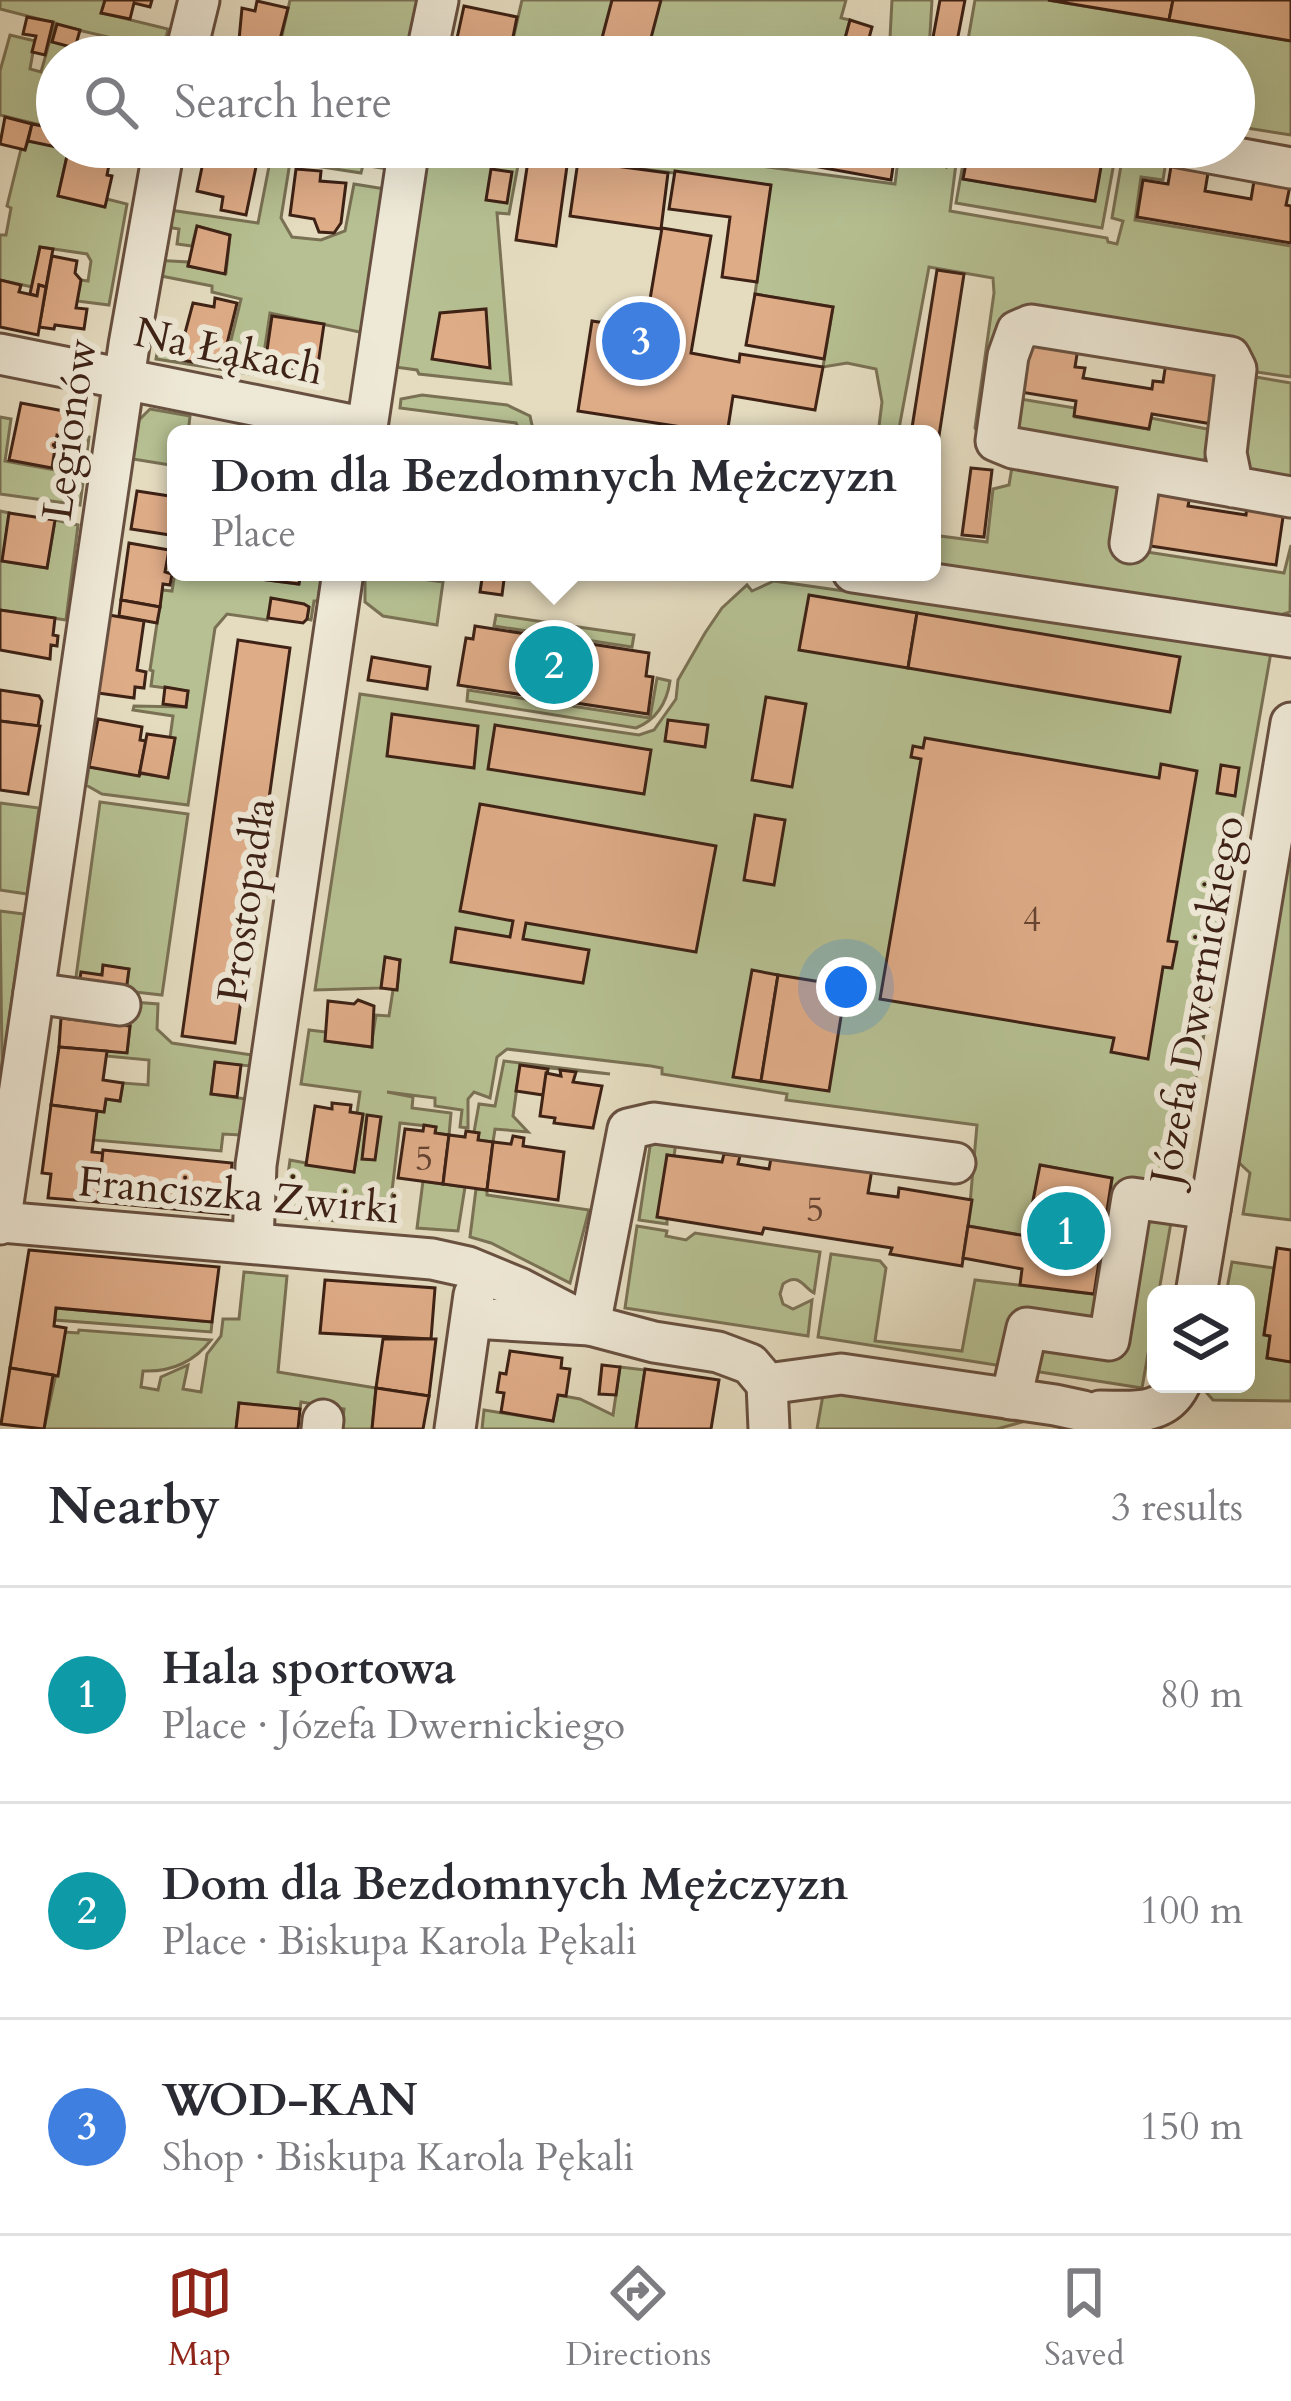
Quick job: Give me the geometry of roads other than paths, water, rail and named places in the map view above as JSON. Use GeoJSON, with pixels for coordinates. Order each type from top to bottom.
{"type":"FeatureCollection","features":[{"type":"Feature","properties":{"kind":"street"},"geometry":{"type":"LineString","coordinates":[[190,36],[199,0]]}},
{"type":"Feature","properties":{"kind":"street"},"geometry":{"type":"LineString","coordinates":[[431,36],[439,0]]}},
{"type":"Feature","properties":{"kind":"street"},"geometry":{"type":"LineString","coordinates":[[1255,161],[1291,168]]}},
{"type":"Feature","properties":{"kind":"street","name":"Legionów"},"geometry":{"type":"LineString","coordinates":[[0,1223],[124,377],[159,168]]}},
{"type":"Feature","properties":{"kind":"street"},"geometry":{"type":"LineString","coordinates":[[367,425],[406,168]]}},
{"type":"Feature","properties":{"kind":"street"},"geometry":{"type":"LineString","coordinates":[[1233,487],[1226,454],[1237,369],[1230,357],[1031,325],[1017,331],[1008,356],[996,441],[1013,448],[1142,471],[1233,487],[1291,497]]}},
{"type":"Feature","properties":{"kind":"street","name":"Na Łąkach"},"geometry":{"type":"LineString","coordinates":[[0,354],[339,425]]}},
{"type":"Feature","properties":{"kind":"street"},"geometry":{"type":"LineString","coordinates":[[1130,542],[1142,471]]}},
{"type":"Feature","properties":{"kind":"street","name":"Prostopadła"},"geometry":{"type":"LineString","coordinates":[[253,1242],[256,1165],[342,581]]}},
{"type":"Feature","properties":{"kind":"street"},"geometry":{"type":"LineString","coordinates":[[914,581],[1291,637]]}},
{"type":"Feature","properties":{"kind":"street","name":"Józefa Dwernickiego"},"geometry":{"type":"LineString","coordinates":[[1196,1285],[1194,1207],[1291,723]]}},
{"type":"Feature","properties":{"kind":"street"},"geometry":{"type":"LineString","coordinates":[[34,993],[120,1005]]}},
{"type":"Feature","properties":{"kind":"street"},"geometry":{"type":"LineString","coordinates":[[590,1325],[628,1129],[635,1124],[955,1163]]}},
{"type":"Feature","properties":{"kind":"street"},"geometry":{"type":"LineString","coordinates":[[1015,1384],[1028,1328],[1109,1340],[1132,1198],[1194,1207]]}},
{"type":"Feature","properties":{"kind":"street","name":"Franciszka Żwirki"},"geometry":{"type":"LineString","coordinates":[[0,1223],[432,1259],[468,1267],[590,1325]]}},
{"type":"Feature","properties":{"kind":"street"},"geometry":{"type":"LineString","coordinates":[[455,1429],[472,1318],[474,1292],[468,1267]]}},
{"type":"Feature","properties":{"kind":"street"},"geometry":{"type":"LineString","coordinates":[[472,1318],[590,1325],[718,1352],[750,1364],[767,1384],[770,1429]]}},
{"type":"Feature","properties":{"kind":"street"},"geometry":{"type":"LineString","coordinates":[[767,1384],[841,1374],[1015,1384],[1132,1429]]}},
{"type":"Feature","properties":{"kind":"street"},"geometry":{"type":"LineString","coordinates":[[1083,1411],[1148,1412],[1172,1393]]}},
{"type":"Feature","properties":{"kind":"place","name":"WOD-KAN"},"geometry":{"type":"Point","coordinates":[641,341]}},
{"type":"Feature","properties":{"kind":"place","name":"Dom dla Bezdomnych Mężczyzn"},"geometry":{"type":"Point","coordinates":[554,665]}},
{"type":"Feature","properties":{"kind":"place","name":"Hala sportowa"},"geometry":{"type":"Point","coordinates":[1066,1231]}}]}
